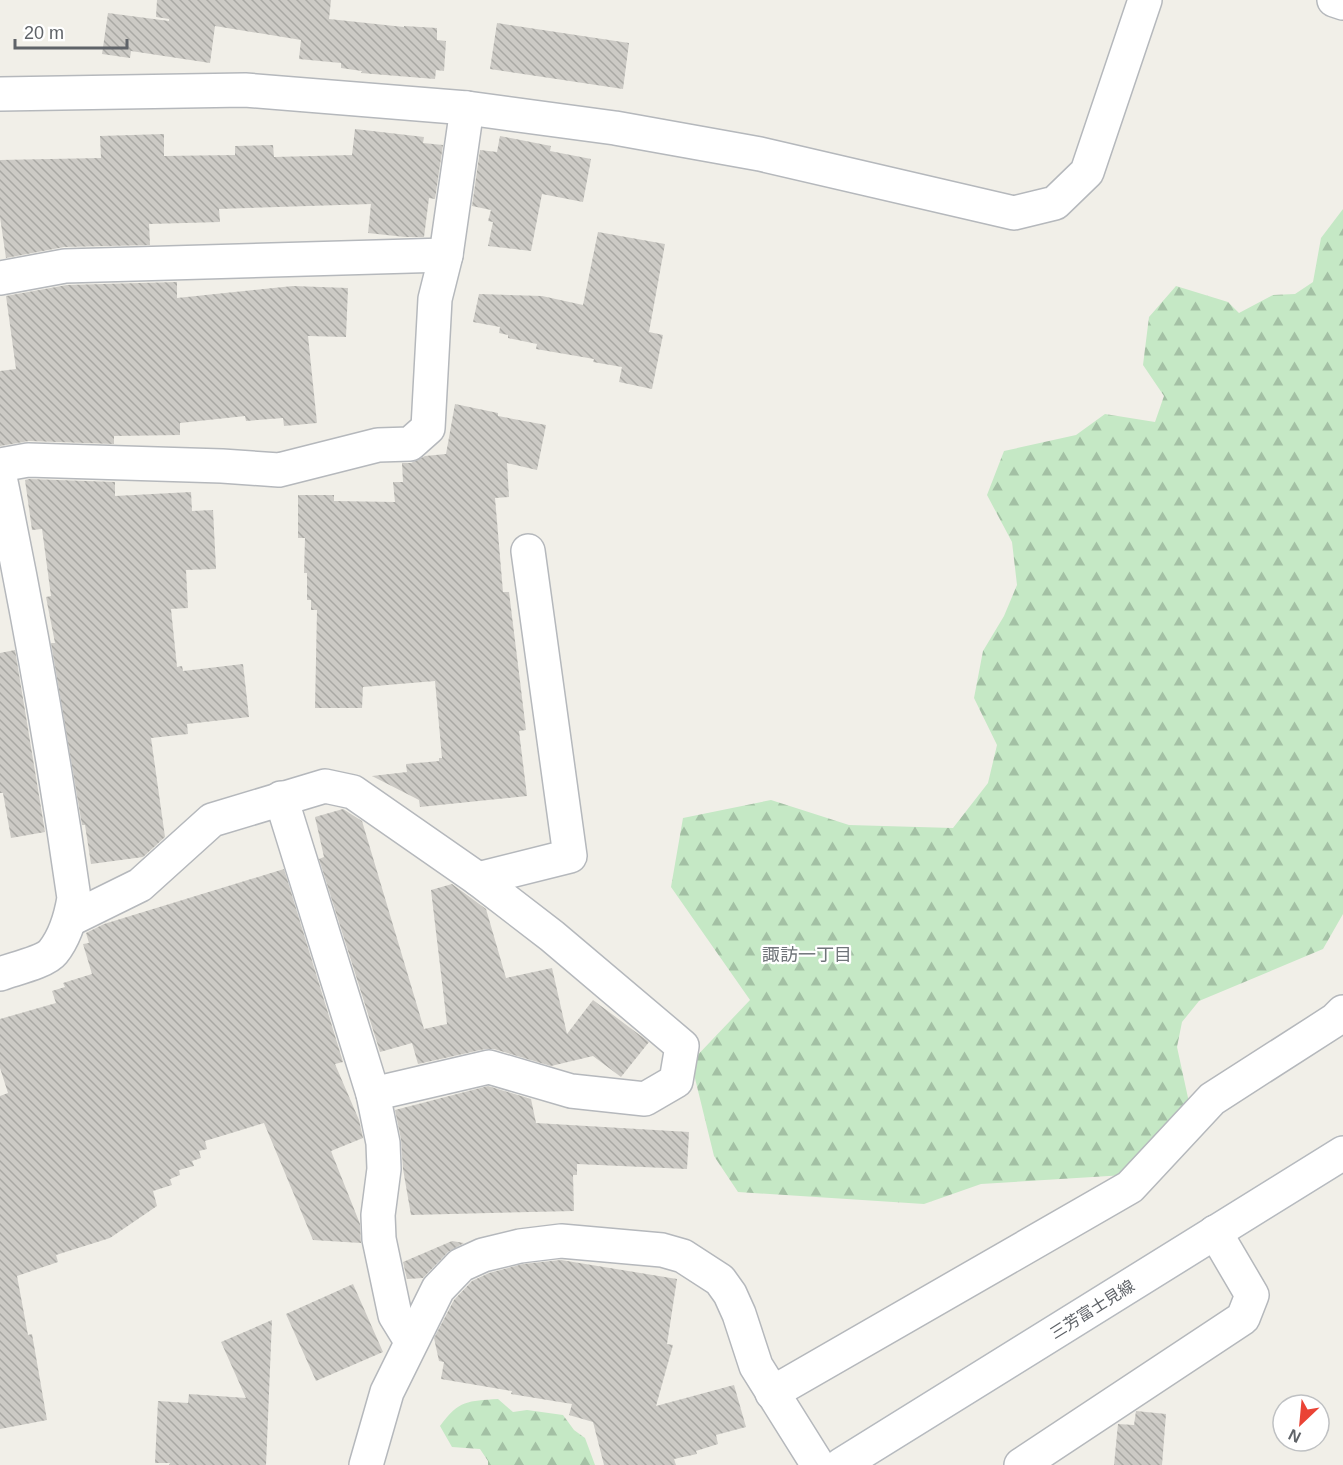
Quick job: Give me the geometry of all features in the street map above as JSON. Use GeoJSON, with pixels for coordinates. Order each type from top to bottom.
{"type":"FeatureCollection","features":[{"type":"Feature","properties":{"kind":"street"},"geometry":{"type":"LineString","coordinates":[[0,94],[245,90],[467,108],[615,128],[760,154],[1014,213],[1055,203],[1087,172],[1145,0]]}},
{"type":"Feature","properties":{"kind":"street"},"geometry":{"type":"LineString","coordinates":[[1334,0],[1343,3]]}},
{"type":"Feature","properties":{"kind":"street"},"geometry":{"type":"LineString","coordinates":[[0,465],[28,460],[279,470],[378,445],[410,444],[428,428],[435,299],[446,255],[467,108]]}},
{"type":"Feature","properties":{"kind":"street"},"geometry":{"type":"LineString","coordinates":[[0,278],[65,266],[446,255]]}},
{"type":"Feature","properties":{"kind":"street"},"geometry":{"type":"LineString","coordinates":[[0,477],[29,616],[56,773],[74,898],[70,919],[53,952],[46,957],[0,974]]}},
{"type":"Feature","properties":{"kind":"street"},"geometry":{"type":"LineString","coordinates":[[478,879],[570,856],[528,551]]}},
{"type":"Feature","properties":{"kind":"street"},"geometry":{"type":"LineString","coordinates":[[70,919],[140,885],[212,820],[325,786],[353,792],[478,879],[552,936],[682,1046],[676,1081],[645,1099],[571,1091],[489,1067],[373,1094]]}},
{"type":"Feature","properties":{"kind":"street"},"geometry":{"type":"LineString","coordinates":[[281,798],[373,1094],[383,1143],[384,1168],[378,1215],[379,1239],[395,1315],[411,1341]]}},
{"type":"Feature","properties":{"kind":"street"},"geometry":{"type":"LineString","coordinates":[[779,1404],[1130,1187],[1212,1099],[1335,1020],[1343,1012]]}},
{"type":"Feature","properties":{"kind":"street","name":"三芳富士見線"},"geometry":{"type":"LineString","coordinates":[[841,1465],[1343,1153]]}},
{"type":"Feature","properties":{"kind":"street"},"geometry":{"type":"LineString","coordinates":[[1021,1465],[1243,1318],[1252,1295],[1215,1232]]}},
{"type":"Feature","properties":{"kind":"street"},"geometry":{"type":"LineString","coordinates":[[366,1465],[387,1392],[438,1289],[461,1265],[483,1255],[520,1246],[561,1242],[662,1250],[683,1256],[720,1280],[730,1294],[739,1314],[756,1366],[818,1465]]}},
{"type":"Feature","properties":{"kind":"green space"},"geometry":{"type":"Polygon","coordinates":[[[1343,209],[1343,914],[1323,949],[1199,1001],[1182,1022],[1177,1047],[1190,1107],[1125,1175],[981,1184],[924,1204],[738,1192],[714,1156],[691,1062],[750,1000],[671,887],[683,818],[771,800],[849,825],[953,828],[988,783],[997,745],[974,698],[983,651],[1004,616],[1017,585],[1012,542],[987,495],[1004,451],[1076,435],[1105,414],[1155,422],[1164,396],[1143,365],[1149,317],[1176,286],[1228,302],[1239,313],[1273,295],[1295,294],[1313,282],[1321,238],[1343,209]]]}},
{"type":"Feature","properties":{"kind":"green space"},"geometry":{"type":"Polygon","coordinates":[[[498,1399],[513,1412],[527,1410],[563,1415],[574,1430],[585,1438],[595,1465],[488,1465],[480,1449],[452,1447],[440,1426],[447,1417],[465,1404],[479,1400],[498,1399]]]}},
{"type":"Feature","properties":{"kind":"building"},"geometry":{"type":"Polygon","coordinates":[[[157,0],[331,0],[329,19],[437,28],[437,40],[446,41],[444,71],[436,70],[435,79],[361,73],[362,71],[341,68],[341,63],[299,59],[301,40],[215,26],[210,63],[131,51],[130,58],[102,54],[108,13],[169,21],[169,19],[156,17],[157,0]]]}},
{"type":"Feature","properties":{"kind":"building"},"geometry":{"type":"Polygon","coordinates":[[[497,23],[629,43],[623,89],[490,69],[497,23]]]}},
{"type":"Feature","properties":{"kind":"building"},"geometry":{"type":"Polygon","coordinates":[[[355,129],[424,137],[423,143],[443,145],[435,199],[429,198],[424,237],[368,233],[371,204],[219,209],[220,222],[149,224],[150,245],[64,247],[6,258],[0,217],[0,160],[101,158],[100,136],[164,134],[164,156],[235,155],[235,146],[273,145],[274,157],[352,155],[355,129]]]}},
{"type":"Feature","properties":{"kind":"building"},"geometry":{"type":"Polygon","coordinates":[[[500,136],[551,146],[550,151],[591,159],[583,202],[542,194],[531,251],[488,246],[493,222],[488,221],[491,210],[472,206],[480,150],[497,152],[500,136]]]}},
{"type":"Feature","properties":{"kind":"building"},"geometry":{"type":"Polygon","coordinates":[[[598,232],[665,244],[649,332],[663,335],[652,389],[619,382],[622,367],[593,362],[594,359],[536,349],[537,344],[508,338],[508,335],[499,333],[500,327],[473,322],[479,294],[542,296],[583,305],[598,232]]]}},
{"type":"Feature","properties":{"kind":"building"},"geometry":{"type":"Polygon","coordinates":[[[177,282],[177,298],[293,286],[348,288],[346,337],[308,336],[317,423],[284,426],[283,418],[246,421],[245,416],[180,423],[180,435],[114,436],[114,444],[29,441],[0,446],[0,371],[16,369],[6,296],[67,285],[177,282]]]}},
{"type":"Feature","properties":{"kind":"building"},"geometry":{"type":"Polygon","coordinates":[[[455,404],[498,413],[498,416],[546,425],[537,470],[507,463],[509,497],[495,498],[503,592],[509,592],[526,730],[519,731],[527,796],[420,807],[419,800],[372,776],[407,772],[406,764],[439,761],[439,758],[442,758],[435,681],[363,687],[362,708],[315,708],[317,610],[311,610],[311,600],[307,600],[307,573],[304,573],[305,538],[298,538],[298,495],[334,495],[334,501],[395,502],[393,482],[403,482],[402,463],[411,463],[425,456],[446,454],[455,404]]]}},
{"type":"Feature","properties":{"kind":"building"},"geometry":{"type":"Polygon","coordinates":[[[25,480],[115,482],[115,496],[191,492],[192,511],[213,510],[216,569],[186,570],[188,608],[171,609],[177,667],[182,666],[183,671],[243,664],[249,717],[187,724],[188,734],[151,738],[165,837],[143,857],[91,864],[85,825],[82,825],[51,643],[55,643],[46,597],[51,596],[42,529],[32,530],[25,480]]]}},
{"type":"Feature","properties":{"kind":"building"},"geometry":{"type":"Polygon","coordinates":[[[15,650],[45,832],[11,838],[3,793],[0,793],[0,653],[15,650]]]}},
{"type":"Feature","properties":{"kind":"building"},"geometry":{"type":"Polygon","coordinates":[[[343,809],[362,821],[424,1029],[447,1024],[431,890],[452,884],[486,909],[506,978],[552,968],[567,1034],[593,1000],[649,1042],[621,1077],[593,1056],[551,1066],[494,1049],[485,1049],[418,1064],[412,1043],[380,1052],[319,859],[324,857],[315,817],[343,809]]]}},
{"type":"Feature","properties":{"kind":"building"},"geometry":{"type":"Polygon","coordinates":[[[284,869],[343,1062],[335,1064],[359,1120],[363,1138],[331,1151],[360,1224],[361,1243],[313,1240],[264,1123],[205,1141],[207,1149],[199,1151],[201,1158],[192,1161],[194,1166],[179,1170],[180,1175],[170,1179],[172,1185],[153,1191],[157,1206],[110,1238],[56,1255],[58,1262],[17,1276],[28,1335],[32,1334],[47,1420],[0,1429],[0,1096],[8,1093],[0,1068],[0,1019],[56,1003],[52,991],[65,987],[63,983],[92,974],[83,944],[89,943],[86,933],[104,924],[284,869]]]}},
{"type":"Feature","properties":{"kind":"building"},"geometry":{"type":"Polygon","coordinates":[[[488,1086],[531,1099],[536,1123],[689,1132],[687,1169],[577,1164],[577,1175],[573,1175],[574,1211],[411,1215],[395,1110],[488,1086]]]}},
{"type":"Feature","properties":{"kind":"building"},"geometry":{"type":"Polygon","coordinates":[[[452,1241],[464,1243],[448,1252],[423,1278],[407,1279],[403,1262],[452,1241]]]}},
{"type":"Feature","properties":{"kind":"building"},"geometry":{"type":"Polygon","coordinates":[[[561,1260],[677,1279],[667,1344],[673,1345],[656,1406],[734,1385],[746,1427],[716,1435],[718,1444],[696,1451],[697,1454],[674,1459],[676,1465],[604,1465],[593,1422],[569,1415],[572,1404],[441,1379],[444,1362],[439,1361],[434,1338],[454,1300],[472,1281],[489,1273],[523,1264],[561,1260]]]}},
{"type":"Feature","properties":{"kind":"building"},"geometry":{"type":"Polygon","coordinates":[[[353,1284],[383,1352],[316,1381],[286,1314],[353,1284]]]}},
{"type":"Feature","properties":{"kind":"building"},"geometry":{"type":"Polygon","coordinates":[[[272,1320],[266,1465],[155,1463],[158,1401],[188,1403],[189,1394],[246,1398],[221,1342],[272,1320]]]}},
{"type":"Feature","properties":{"kind":"building"},"geometry":{"type":"Polygon","coordinates":[[[1136,1411],[1166,1414],[1162,1465],[1114,1465],[1118,1424],[1134,1425],[1136,1411]]]}},
{"type":"Feature","properties":{"kind":"district","name":"諏訪一丁目"},"geometry":{"type":"Point","coordinates":[807,955]}}]}
